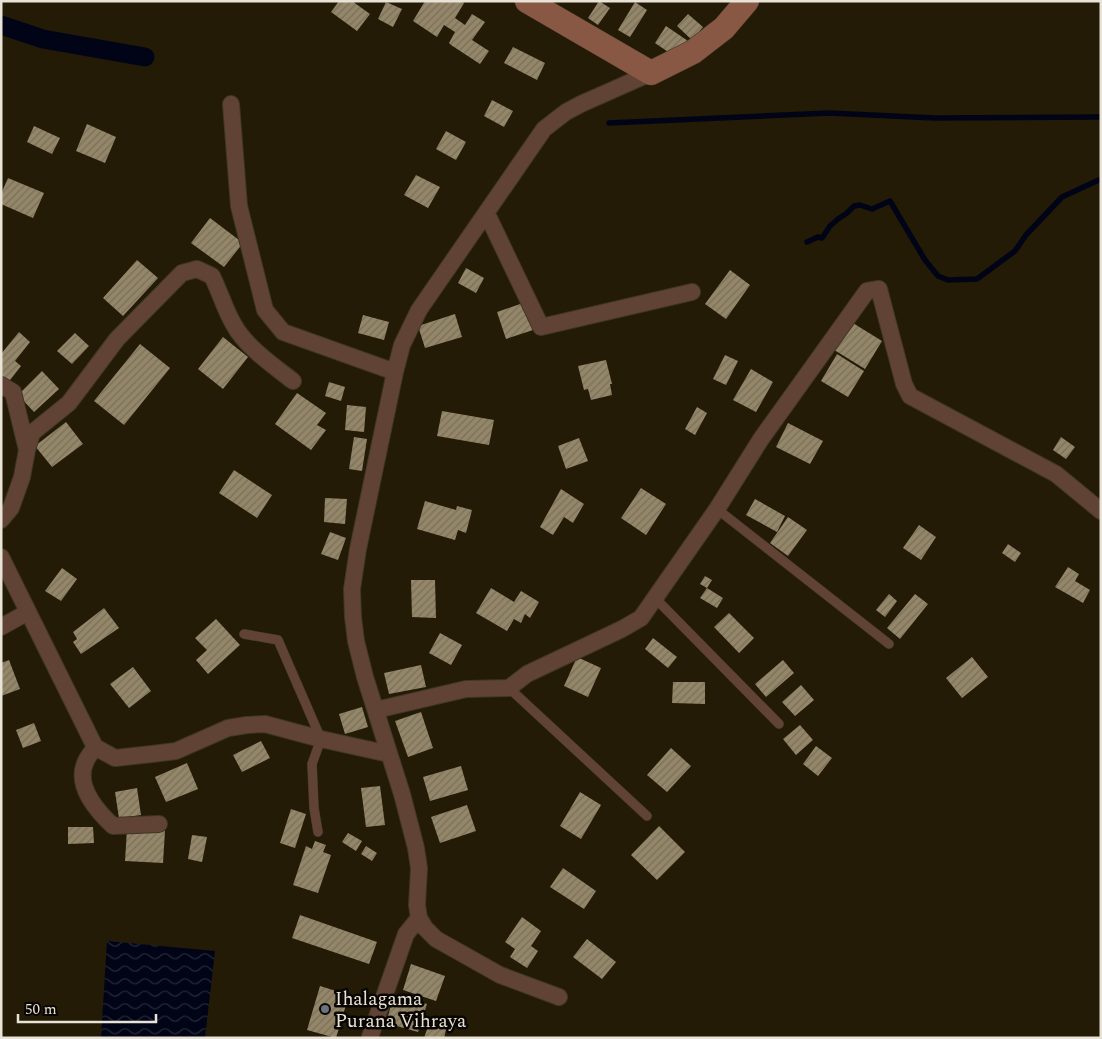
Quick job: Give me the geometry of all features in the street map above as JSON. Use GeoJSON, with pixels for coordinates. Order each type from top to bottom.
{"type":"FeatureCollection","features":[{"type":"Feature","properties":{"kind":"street"},"geometry":{"type":"LineString","coordinates":[[528,1],[651,73]]}},
{"type":"Feature","properties":{"kind":"street"},"geometry":{"type":"LineString","coordinates":[[559,997],[500,976],[436,938],[419,918],[417,905],[419,868],[416,848],[356,641],[352,589],[358,549],[402,345],[419,310],[544,129],[566,112],[581,104],[693,52],[724,28],[747,1]]}},
{"type":"Feature","properties":{"kind":"street"},"geometry":{"type":"LineString","coordinates":[[231,104],[239,206],[265,310],[284,332],[395,372]]}},
{"type":"Feature","properties":{"kind":"street"},"geometry":{"type":"LineString","coordinates":[[487,214],[542,327],[692,292]]}},
{"type":"Feature","properties":{"kind":"street"},"geometry":{"type":"LineString","coordinates":[[1,520],[11,508],[22,477],[32,434],[69,403],[118,339],[182,272],[197,269],[212,276],[222,294],[234,326],[258,354],[293,381]]}},
{"type":"Feature","properties":{"kind":"street"},"geometry":{"type":"LineString","coordinates":[[376,710],[466,689],[509,688],[527,674],[641,618],[761,439],[867,291],[879,289],[904,384],[910,396],[1056,474],[1101,512]]}},
{"type":"Feature","properties":{"kind":"street"},"geometry":{"type":"LineString","coordinates":[[1,385],[13,392],[27,450]]}},
{"type":"Feature","properties":{"kind":"street"},"geometry":{"type":"LineString","coordinates":[[1,556],[95,747],[115,758],[176,751],[228,728],[265,724],[389,754]]}},
{"type":"Feature","properties":{"kind":"street"},"geometry":{"type":"LineString","coordinates":[[1,627],[28,612]]}},
{"type":"Feature","properties":{"kind":"street"},"geometry":{"type":"LineString","coordinates":[[95,747],[86,761],[82,775],[85,787],[97,812],[113,826],[159,824]]}},
{"type":"Feature","properties":{"kind":"street"},"geometry":{"type":"LineString","coordinates":[[370,1037],[406,934],[419,918]]}},
{"type":"Feature","properties":{"kind":"lane"},"geometry":{"type":"LineString","coordinates":[[716,508],[889,644]]}},
{"type":"Feature","properties":{"kind":"lane"},"geometry":{"type":"LineString","coordinates":[[655,598],[779,724]]}},
{"type":"Feature","properties":{"kind":"lane"},"geometry":{"type":"LineString","coordinates":[[244,634],[278,640],[321,739],[312,764],[314,808],[318,832]]}},
{"type":"Feature","properties":{"kind":"lane"},"geometry":{"type":"LineString","coordinates":[[509,688],[646,816]]}},
{"type":"Feature","properties":{"kind":"water"},"geometry":{"type":"Polygon","coordinates":[[[107,941],[215,951],[205,1038],[101,1038],[107,941]]]}},
{"type":"Feature","properties":{"kind":"building"},"geometry":{"type":"Polygon","coordinates":[[[339,1],[352,1],[370,14],[357,31],[331,12],[339,1]]]}},
{"type":"Feature","properties":{"kind":"building"},"geometry":{"type":"Polygon","coordinates":[[[425,1],[462,1],[464,3],[455,18],[465,25],[472,14],[485,22],[472,40],[489,51],[480,64],[449,43],[455,32],[444,25],[437,37],[413,21],[425,1]]]}},
{"type":"Feature","properties":{"kind":"building"},"geometry":{"type":"Polygon","coordinates":[[[599,1],[610,8],[598,25],[588,18],[599,1]]]}},
{"type":"Feature","properties":{"kind":"building"},"geometry":{"type":"Polygon","coordinates":[[[386,2],[402,9],[393,27],[378,19],[386,2]]]}},
{"type":"Feature","properties":{"kind":"building"},"geometry":{"type":"Polygon","coordinates":[[[635,2],[647,10],[630,37],[618,30],[635,2]]]}},
{"type":"Feature","properties":{"kind":"building"},"geometry":{"type":"Polygon","coordinates":[[[688,14],[703,27],[692,40],[677,26],[688,14]]]}},
{"type":"Feature","properties":{"kind":"building"},"geometry":{"type":"Polygon","coordinates":[[[666,26],[688,41],[677,58],[655,43],[666,26]]]}},
{"type":"Feature","properties":{"kind":"building"},"geometry":{"type":"Polygon","coordinates":[[[513,47],[545,63],[537,80],[504,63],[513,47]]]}},
{"type":"Feature","properties":{"kind":"building"},"geometry":{"type":"Polygon","coordinates":[[[492,100],[513,111],[504,127],[484,116],[492,100]]]}},
{"type":"Feature","properties":{"kind":"building"},"geometry":{"type":"Polygon","coordinates":[[[87,124],[116,137],[105,163],[76,151],[87,124]]]}},
{"type":"Feature","properties":{"kind":"building"},"geometry":{"type":"Polygon","coordinates":[[[34,126],[60,138],[52,154],[27,142],[34,126]]]}},
{"type":"Feature","properties":{"kind":"building"},"geometry":{"type":"Polygon","coordinates":[[[446,131],[466,142],[456,160],[436,149],[446,131]]]}},
{"type":"Feature","properties":{"kind":"building"},"geometry":{"type":"Polygon","coordinates":[[[416,175],[440,187],[428,208],[404,195],[416,175]]]}},
{"type":"Feature","properties":{"kind":"building"},"geometry":{"type":"Polygon","coordinates":[[[8,178],[44,193],[33,218],[1,204],[1,194],[8,178]]]}},
{"type":"Feature","properties":{"kind":"building"},"geometry":{"type":"Polygon","coordinates":[[[210,218],[243,243],[224,267],[191,243],[210,218]]]}},
{"type":"Feature","properties":{"kind":"building"},"geometry":{"type":"Polygon","coordinates":[[[137,260],[158,278],[123,316],[103,298],[137,260]]]}},
{"type":"Feature","properties":{"kind":"building"},"geometry":{"type":"Polygon","coordinates":[[[466,268],[484,278],[476,293],[458,283],[466,268]]]}},
{"type":"Feature","properties":{"kind":"building"},"geometry":{"type":"Polygon","coordinates":[[[730,270],[750,285],[726,319],[705,304],[730,270]]]}},
{"type":"Feature","properties":{"kind":"building"},"geometry":{"type":"Polygon","coordinates":[[[523,303],[533,330],[506,339],[497,312],[523,303]]]}},
{"type":"Feature","properties":{"kind":"building"},"geometry":{"type":"Polygon","coordinates":[[[455,314],[462,337],[425,348],[418,326],[455,314]]]}},
{"type":"Feature","properties":{"kind":"building"},"geometry":{"type":"Polygon","coordinates":[[[363,315],[389,322],[384,340],[358,333],[363,315]]]}},
{"type":"Feature","properties":{"kind":"building"},"geometry":{"type":"Polygon","coordinates":[[[848,320],[882,341],[865,369],[831,348],[848,320]]]}},
{"type":"Feature","properties":{"kind":"building"},"geometry":{"type":"Polygon","coordinates":[[[19,332],[30,342],[15,361],[21,366],[7,384],[1,380],[1,354],[19,332]]]}},
{"type":"Feature","properties":{"kind":"building"},"geometry":{"type":"Polygon","coordinates":[[[75,333],[89,346],[72,364],[57,351],[75,333]]]}},
{"type":"Feature","properties":{"kind":"building"},"geometry":{"type":"Polygon","coordinates":[[[223,337],[248,357],[223,389],[198,369],[223,337]]]}},
{"type":"Feature","properties":{"kind":"building"},"geometry":{"type":"Polygon","coordinates":[[[140,344],[170,368],[124,425],[94,401],[140,344]]]}},
{"type":"Feature","properties":{"kind":"building"},"geometry":{"type":"Polygon","coordinates":[[[837,354],[864,371],[848,397],[821,381],[837,354]]]}},
{"type":"Feature","properties":{"kind":"building"},"geometry":{"type":"Polygon","coordinates":[[[725,355],[738,361],[726,385],[713,379],[725,355]]]}},
{"type":"Feature","properties":{"kind":"building"},"geometry":{"type":"Polygon","coordinates":[[[606,360],[612,384],[610,384],[612,395],[591,400],[588,389],[584,390],[578,366],[606,360]]]}},
{"type":"Feature","properties":{"kind":"building"},"geometry":{"type":"Polygon","coordinates":[[[751,369],[773,382],[756,412],[733,400],[751,369]]]}},
{"type":"Feature","properties":{"kind":"building"},"geometry":{"type":"Polygon","coordinates":[[[42,371],[59,389],[34,412],[18,395],[42,371]]]}},
{"type":"Feature","properties":{"kind":"building"},"geometry":{"type":"Polygon","coordinates":[[[329,382],[345,387],[341,401],[325,396],[329,382]]]}},
{"type":"Feature","properties":{"kind":"building"},"geometry":{"type":"Polygon","coordinates":[[[297,393],[326,413],[317,425],[326,430],[311,450],[275,424],[297,393]]]}},
{"type":"Feature","properties":{"kind":"building"},"geometry":{"type":"Polygon","coordinates":[[[347,405],[366,407],[364,432],[345,430],[347,405]]]}},
{"type":"Feature","properties":{"kind":"building"},"geometry":{"type":"Polygon","coordinates":[[[697,407],[707,413],[695,435],[685,429],[697,407]]]}},
{"type":"Feature","properties":{"kind":"building"},"geometry":{"type":"Polygon","coordinates":[[[442,411],[494,420],[489,445],[437,436],[442,411]]]}},
{"type":"Feature","properties":{"kind":"building"},"geometry":{"type":"Polygon","coordinates":[[[66,422],[83,444],[52,467],[35,446],[66,422]]]}},
{"type":"Feature","properties":{"kind":"building"},"geometry":{"type":"Polygon","coordinates":[[[788,423],[823,441],[810,464],[776,447],[788,423]]]}},
{"type":"Feature","properties":{"kind":"building"},"geometry":{"type":"Polygon","coordinates":[[[354,437],[367,439],[362,471],[349,469],[354,437]]]}},
{"type":"Feature","properties":{"kind":"building"},"geometry":{"type":"Polygon","coordinates":[[[1061,437],[1075,447],[1066,459],[1053,450],[1061,437]]]}},
{"type":"Feature","properties":{"kind":"building"},"geometry":{"type":"Polygon","coordinates":[[[579,438],[588,461],[566,469],[558,446],[579,438]]]}},
{"type":"Feature","properties":{"kind":"building"},"geometry":{"type":"Polygon","coordinates":[[[234,470],[272,495],[257,518],[219,493],[234,470]]]}},
{"type":"Feature","properties":{"kind":"building"},"geometry":{"type":"Polygon","coordinates":[[[641,488],[666,504],[646,535],[621,518],[641,488]]]}},
{"type":"Feature","properties":{"kind":"building"},"geometry":{"type":"Polygon","coordinates":[[[561,489],[584,504],[573,523],[564,517],[553,535],[540,527],[561,489]]]}},
{"type":"Feature","properties":{"kind":"building"},"geometry":{"type":"Polygon","coordinates":[[[325,498],[347,499],[345,524],[324,522],[325,498]]]}},
{"type":"Feature","properties":{"kind":"building"},"geometry":{"type":"Polygon","coordinates":[[[755,499],[785,516],[777,532],[746,515],[755,499]]]}},
{"type":"Feature","properties":{"kind":"building"},"geometry":{"type":"Polygon","coordinates":[[[425,501],[456,510],[457,506],[472,510],[466,533],[458,530],[455,540],[417,529],[425,501]]]}},
{"type":"Feature","properties":{"kind":"building"},"geometry":{"type":"Polygon","coordinates":[[[788,517],[807,530],[788,556],[770,543],[788,517]]]}},
{"type":"Feature","properties":{"kind":"building"},"geometry":{"type":"Polygon","coordinates":[[[919,525],[936,537],[921,560],[903,548],[919,525]]]}},
{"type":"Feature","properties":{"kind":"building"},"geometry":{"type":"Polygon","coordinates":[[[330,532],[346,538],[338,560],[321,554],[330,532]]]}},
{"type":"Feature","properties":{"kind":"building"},"geometry":{"type":"Polygon","coordinates":[[[1008,544],[1021,553],[1015,562],[1002,553],[1008,544]]]}},
{"type":"Feature","properties":{"kind":"building"},"geometry":{"type":"Polygon","coordinates":[[[1068,567],[1079,574],[1075,581],[1090,590],[1083,603],[1055,587],[1068,567]]]}},
{"type":"Feature","properties":{"kind":"building"},"geometry":{"type":"Polygon","coordinates":[[[62,568],[77,579],[61,601],[45,591],[62,568]]]}},
{"type":"Feature","properties":{"kind":"building"},"geometry":{"type":"Polygon","coordinates":[[[705,576],[712,580],[707,588],[700,584],[705,576]]]}},
{"type":"Feature","properties":{"kind":"building"},"geometry":{"type":"Polygon","coordinates":[[[411,580],[435,580],[436,618],[412,617],[411,580]]]}},
{"type":"Feature","properties":{"kind":"building"},"geometry":{"type":"Polygon","coordinates":[[[491,588],[514,602],[521,591],[539,602],[530,618],[525,614],[521,623],[514,619],[507,631],[476,613],[491,588]]]}},
{"type":"Feature","properties":{"kind":"building"},"geometry":{"type":"Polygon","coordinates":[[[707,588],[723,598],[717,608],[700,598],[707,588]]]}},
{"type":"Feature","properties":{"kind":"building"},"geometry":{"type":"Polygon","coordinates":[[[889,594],[897,601],[885,617],[876,610],[889,594]]]}},
{"type":"Feature","properties":{"kind":"building"},"geometry":{"type":"Polygon","coordinates":[[[915,594],[928,604],[900,639],[887,628],[915,594]]]}},
{"type":"Feature","properties":{"kind":"building"},"geometry":{"type":"Polygon","coordinates":[[[104,608],[119,628],[81,654],[73,642],[77,639],[73,632],[104,608]]]}},
{"type":"Feature","properties":{"kind":"building"},"geometry":{"type":"Polygon","coordinates":[[[729,613],[754,638],[739,653],[714,627],[729,613]]]}},
{"type":"Feature","properties":{"kind":"building"},"geometry":{"type":"Polygon","coordinates":[[[216,619],[240,645],[208,674],[196,660],[207,650],[195,638],[216,619]]]}},
{"type":"Feature","properties":{"kind":"building"},"geometry":{"type":"Polygon","coordinates":[[[440,633],[462,645],[451,665],[429,653],[440,633]]]}},
{"type":"Feature","properties":{"kind":"building"},"geometry":{"type":"Polygon","coordinates":[[[653,638],[677,657],[668,668],[645,649],[653,638]]]}},
{"type":"Feature","properties":{"kind":"building"},"geometry":{"type":"Polygon","coordinates":[[[577,657],[601,668],[588,697],[564,686],[577,657]]]}},
{"type":"Feature","properties":{"kind":"building"},"geometry":{"type":"Polygon","coordinates":[[[972,657],[988,677],[962,698],[946,678],[972,657]]]}},
{"type":"Feature","properties":{"kind":"building"},"geometry":{"type":"Polygon","coordinates":[[[9,660],[20,689],[1,696],[1,663],[9,660]]]}},
{"type":"Feature","properties":{"kind":"building"},"geometry":{"type":"Polygon","coordinates":[[[783,660],[794,673],[766,697],[755,684],[783,660]]]}},
{"type":"Feature","properties":{"kind":"building"},"geometry":{"type":"Polygon","coordinates":[[[421,665],[426,687],[389,694],[384,673],[421,665]]]}},
{"type":"Feature","properties":{"kind":"building"},"geometry":{"type":"Polygon","coordinates":[[[133,667],[151,691],[129,708],[110,684],[133,667]]]}},
{"type":"Feature","properties":{"kind":"building"},"geometry":{"type":"Polygon","coordinates":[[[673,682],[705,682],[705,704],[672,703],[673,682]]]}},
{"type":"Feature","properties":{"kind":"building"},"geometry":{"type":"Polygon","coordinates":[[[801,685],[814,700],[795,716],[782,702],[801,685]]]}},
{"type":"Feature","properties":{"kind":"building"},"geometry":{"type":"Polygon","coordinates":[[[362,707],[368,727],[345,734],[339,714],[362,707]]]}},
{"type":"Feature","properties":{"kind":"building"},"geometry":{"type":"Polygon","coordinates":[[[421,712],[433,748],[408,757],[395,721],[421,712]]]}},
{"type":"Feature","properties":{"kind":"building"},"geometry":{"type":"Polygon","coordinates":[[[34,723],[41,741],[23,748],[16,730],[34,723]]]}},
{"type":"Feature","properties":{"kind":"building"},"geometry":{"type":"Polygon","coordinates":[[[800,725],[813,740],[796,755],[783,739],[800,725]]]}},
{"type":"Feature","properties":{"kind":"building"},"geometry":{"type":"Polygon","coordinates":[[[261,741],[270,758],[242,772],[233,755],[261,741]]]}},
{"type":"Feature","properties":{"kind":"building"},"geometry":{"type":"Polygon","coordinates":[[[816,746],[832,758],[818,776],[803,764],[816,746]]]}},
{"type":"Feature","properties":{"kind":"building"},"geometry":{"type":"Polygon","coordinates":[[[671,748],[691,766],[667,792],[647,775],[671,748]]]}},
{"type":"Feature","properties":{"kind":"building"},"geometry":{"type":"Polygon","coordinates":[[[187,763],[198,789],[166,802],[155,777],[187,763]]]}},
{"type":"Feature","properties":{"kind":"building"},"geometry":{"type":"Polygon","coordinates":[[[461,766],[468,790],[430,801],[423,777],[461,766]]]}},
{"type":"Feature","properties":{"kind":"building"},"geometry":{"type":"Polygon","coordinates":[[[380,786],[385,825],[366,827],[361,788],[380,786]]]}},
{"type":"Feature","properties":{"kind":"building"},"geometry":{"type":"Polygon","coordinates":[[[137,788],[141,815],[119,818],[115,792],[137,788]]]}},
{"type":"Feature","properties":{"kind":"building"},"geometry":{"type":"Polygon","coordinates":[[[580,792],[601,805],[581,839],[560,826],[580,792]]]}},
{"type":"Feature","properties":{"kind":"building"},"geometry":{"type":"Polygon","coordinates":[[[467,805],[476,831],[440,843],[431,817],[467,805]]]}},
{"type":"Feature","properties":{"kind":"building"},"geometry":{"type":"Polygon","coordinates":[[[291,809],[306,814],[295,848],[280,843],[291,809]]]}},
{"type":"Feature","properties":{"kind":"building"},"geometry":{"type":"Polygon","coordinates":[[[659,826],[685,852],[657,880],[631,855],[659,826]]]}},
{"type":"Feature","properties":{"kind":"building"},"geometry":{"type":"Polygon","coordinates":[[[68,827],[93,827],[94,843],[68,844],[68,827]]]}},
{"type":"Feature","properties":{"kind":"building"},"geometry":{"type":"Polygon","coordinates":[[[127,829],[165,831],[163,863],[125,861],[127,829]]]}},
{"type":"Feature","properties":{"kind":"building"},"geometry":{"type":"Polygon","coordinates":[[[348,833],[362,841],[356,851],[342,842],[348,833]]]}},
{"type":"Feature","properties":{"kind":"building"},"geometry":{"type":"Polygon","coordinates":[[[192,835],[207,837],[202,862],[188,859],[192,835]]]}},
{"type":"Feature","properties":{"kind":"building"},"geometry":{"type":"Polygon","coordinates":[[[315,841],[326,845],[323,852],[331,855],[318,893],[293,885],[306,846],[312,849],[315,841]]]}},
{"type":"Feature","properties":{"kind":"building"},"geometry":{"type":"Polygon","coordinates":[[[366,846],[377,853],[372,861],[361,854],[366,846]]]}},
{"type":"Feature","properties":{"kind":"building"},"geometry":{"type":"Polygon","coordinates":[[[563,868],[596,891],[584,909],[550,887],[563,868]]]}},
{"type":"Feature","properties":{"kind":"building"},"geometry":{"type":"Polygon","coordinates":[[[300,915],[377,942],[369,964],[292,938],[300,915]]]}},
{"type":"Feature","properties":{"kind":"building"},"geometry":{"type":"Polygon","coordinates":[[[522,917],[541,931],[531,946],[538,951],[527,968],[510,957],[515,949],[505,942],[522,917]]]}},
{"type":"Feature","properties":{"kind":"building"},"geometry":{"type":"Polygon","coordinates":[[[587,939],[616,962],[602,979],[573,957],[587,939]]]}},
{"type":"Feature","properties":{"kind":"building"},"geometry":{"type":"Polygon","coordinates":[[[411,964],[445,976],[436,1001],[403,990],[411,964]]]}},
{"type":"Feature","properties":{"kind":"building"},"geometry":{"type":"Polygon","coordinates":[[[320,986],[349,995],[336,1038],[307,1030],[320,986]]]}},
{"type":"Feature","properties":{"kind":"building"},"geometry":{"type":"Polygon","coordinates":[[[394,995],[427,1004],[418,1032],[386,1023],[394,995]]]}},
{"type":"Feature","properties":{"kind":"building"},"geometry":{"type":"Polygon","coordinates":[[[430,1021],[447,1026],[444,1038],[424,1038],[430,1021]]]}},
{"type":"Feature","properties":{"kind":"waterway"},"geometry":{"type":"LineString","coordinates":[[1,25],[43,39],[145,57]]}},
{"type":"Feature","properties":{"kind":"waterway"},"geometry":{"type":"LineString","coordinates":[[609,123],[829,113],[935,118],[1101,117]]}},
{"type":"Feature","properties":{"kind":"waterway"},"geometry":{"type":"LineString","coordinates":[[807,242],[818,237],[822,238],[830,226],[854,206],[860,205],[872,209],[890,201],[925,260],[938,276],[948,280],[977,279],[1015,251],[1026,235],[1062,197],[1101,179]]}},
{"type":"Feature","properties":{"kind":"place","name":"Ihalagama Purana Vihraya"},"geometry":{"type":"Point","coordinates":[325,1009]}}]}
